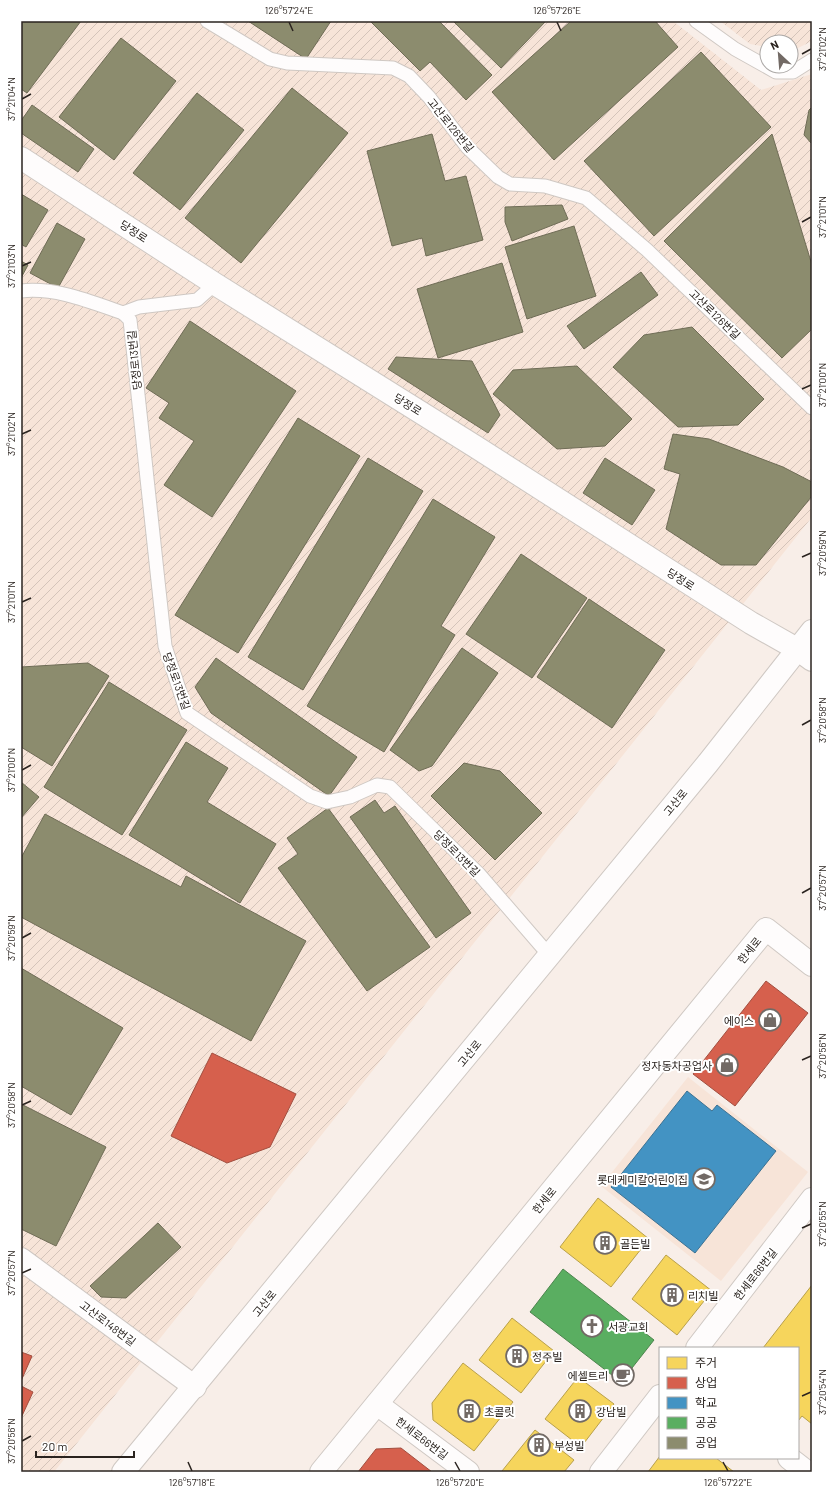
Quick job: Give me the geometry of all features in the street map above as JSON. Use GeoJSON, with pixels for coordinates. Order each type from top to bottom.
{"type":"FeatureCollection","features":[{"type":"Feature","properties":{"kind":"street","name":"당정로"},"geometry":{"type":"LineString","coordinates":[[21,158],[215,284],[804,655]]}},
{"type":"Feature","properties":{"kind":"street","name":"고산로"},"geometry":{"type":"LineString","coordinates":[[123,1472],[195,1387],[708,763],[804,655],[812,631]]}},
{"type":"Feature","properties":{"kind":"street","name":"한세로"},"geometry":{"type":"LineString","coordinates":[[321,1472],[766,928],[812,965]]}},
{"type":"Feature","properties":{"kind":"street","name":"한세로66번길"},"geometry":{"type":"LineString","coordinates":[[698,1347],[805,1223],[812,1200]]}},
{"type":"Feature","properties":{"kind":"street","name":"고산로148번길"},"geometry":{"type":"LineString","coordinates":[[21,1259],[195,1387]]}},
{"type":"Feature","properties":{"kind":"street"},"geometry":{"type":"LineString","coordinates":[[601,1472],[659,1397]]}},
{"type":"Feature","properties":{"kind":"street","name":"한세로66번길"},"geometry":{"type":"LineString","coordinates":[[377,1404],[468,1472]]}},
{"type":"Feature","properties":{"kind":"street"},"geometry":{"type":"LineString","coordinates":[[790,1459],[807,1472]]}},
{"type":"Feature","properties":{"kind":"lane","name":"고산로126번길"},"geometry":{"type":"LineString","coordinates":[[207,21],[270,59],[287,63],[393,68],[409,76],[428,97],[467,147],[498,177],[510,184],[545,186],[586,198],[648,250],[812,408]]}},
{"type":"Feature","properties":{"kind":"lane"},"geometry":{"type":"LineString","coordinates":[[696,21],[735,49],[776,72],[793,72],[812,60]]}},
{"type":"Feature","properties":{"kind":"lane"},"geometry":{"type":"LineString","coordinates":[[21,291],[45,291],[81,298],[123,313],[139,307],[196,300],[215,284]]}},
{"type":"Feature","properties":{"kind":"lane","name":"당정로13번길"},"geometry":{"type":"LineString","coordinates":[[123,313],[130,320],[165,646],[187,713],[310,796],[327,802],[350,797],[377,786],[390,787],[479,874],[549,955]]}},
{"type":"Feature","properties":{"kind":"shaded area"},"geometry":{"type":"Polygon","coordinates":[[[21,21],[673,21],[761,90],[812,74],[812,517],[54,1472],[21,1472],[21,21]]]}},
{"type":"Feature","properties":{"kind":"shaded area"},"geometry":{"type":"Polygon","coordinates":[[[720,21],[812,21],[812,41],[799,48],[799,34],[759,34],[759,46],[750,44],[720,21]]]}},
{"type":"Feature","properties":{"kind":"shaded area","name":"롯데케미칼어린이집"},"geometry":{"type":"Polygon","coordinates":[[[688,1077],[808,1172],[721,1281],[601,1186],[688,1077]]]}},
{"type":"Feature","properties":{"kind":"building: 주거","name":"골든빌"},"geometry":{"type":"Polygon","coordinates":[[[598,1198],[649,1239],[611,1287],[560,1247],[598,1198]]]}},
{"type":"Feature","properties":{"kind":"building: 주거","name":"리치빌"},"geometry":{"type":"Polygon","coordinates":[[[666,1255],[712,1291],[677,1335],[632,1299],[666,1255]]]}},
{"type":"Feature","properties":{"kind":"building: 주거"},"geometry":{"type":"Polygon","coordinates":[[[812,1285],[812,1424],[802,1416],[799,1420],[799,1347],[764,1347],[812,1285]]]}},
{"type":"Feature","properties":{"kind":"building: 주거","name":"정주빌"},"geometry":{"type":"Polygon","coordinates":[[[512,1318],[554,1351],[521,1393],[479,1360],[512,1318]]]}},
{"type":"Feature","properties":{"kind":"building: 주거","name":"초콜릿"},"geometry":{"type":"Polygon","coordinates":[[[463,1363],[513,1402],[474,1451],[433,1420],[432,1403],[463,1363]]]}},
{"type":"Feature","properties":{"kind":"building: 주거","name":"강남빌"},"geometry":{"type":"Polygon","coordinates":[[[578,1377],[614,1404],[581,1447],[545,1419],[578,1377]]]}},
{"type":"Feature","properties":{"kind":"building: 주거","name":"부성빌"},"geometry":{"type":"Polygon","coordinates":[[[535,1430],[574,1460],[564,1472],[503,1472],[502,1471],[535,1430]]]}},
{"type":"Feature","properties":{"kind":"building: 주거"},"geometry":{"type":"Polygon","coordinates":[[[659,1457],[659,1459],[717,1459],[734,1472],[648,1472],[659,1457]]]}},
{"type":"Feature","properties":{"kind":"building: 상업"},"geometry":{"type":"Polygon","coordinates":[[[766,981],[808,1013],[735,1106],[693,1074],[766,981]]]}},
{"type":"Feature","properties":{"kind":"building: 상업"},"geometry":{"type":"Polygon","coordinates":[[[212,1053],[296,1094],[270,1147],[227,1163],[171,1136],[212,1053]]]}},
{"type":"Feature","properties":{"kind":"building: 상업"},"geometry":{"type":"Polygon","coordinates":[[[21,1352],[32,1356],[21,1381],[21,1352]]]}},
{"type":"Feature","properties":{"kind":"building: 상업"},"geometry":{"type":"Polygon","coordinates":[[[21,1386],[33,1392],[21,1418],[21,1386]]]}},
{"type":"Feature","properties":{"kind":"building: 상업"},"geometry":{"type":"Polygon","coordinates":[[[401,1448],[432,1472],[358,1472],[376,1449],[401,1448]]]}},
{"type":"Feature","properties":{"kind":"building: 학교","name":"롯데케미칼어린이집"},"geometry":{"type":"Polygon","coordinates":[[[687,1091],[712,1111],[717,1105],[776,1151],[695,1253],[611,1187],[687,1091]]]}},
{"type":"Feature","properties":{"kind":"building: 공공","name":"서광교회"},"geometry":{"type":"Polygon","coordinates":[[[563,1269],[654,1340],[621,1382],[530,1312],[563,1269]]]}},
{"type":"Feature","properties":{"kind":"building: 공업"},"geometry":{"type":"Polygon","coordinates":[[[21,21],[81,21],[27,93],[21,89],[21,21]]]}},
{"type":"Feature","properties":{"kind":"building: 공업"},"geometry":{"type":"Polygon","coordinates":[[[248,21],[331,21],[306,59],[248,21]]]}},
{"type":"Feature","properties":{"kind":"building: 공업"},"geometry":{"type":"Polygon","coordinates":[[[370,21],[439,21],[492,75],[466,100],[430,62],[420,71],[370,21]]]}},
{"type":"Feature","properties":{"kind":"building: 공업"},"geometry":{"type":"Polygon","coordinates":[[[453,21],[546,21],[501,68],[453,21]]]}},
{"type":"Feature","properties":{"kind":"building: 공업"},"geometry":{"type":"Polygon","coordinates":[[[571,21],[655,21],[678,47],[554,160],[492,92],[571,21]]]}},
{"type":"Feature","properties":{"kind":"building: 공업"},"geometry":{"type":"Polygon","coordinates":[[[121,38],[176,81],[114,160],[59,117],[121,38]]]}},
{"type":"Feature","properties":{"kind":"building: 공업"},"geometry":{"type":"Polygon","coordinates":[[[701,52],[771,127],[654,236],[584,161],[701,52]]]}},
{"type":"Feature","properties":{"kind":"building: 공업"},"geometry":{"type":"Polygon","coordinates":[[[292,88],[348,133],[241,263],[185,218],[292,88]]]}},
{"type":"Feature","properties":{"kind":"building: 공업"},"geometry":{"type":"Polygon","coordinates":[[[197,93],[244,130],[180,210],[133,173],[197,93]]]}},
{"type":"Feature","properties":{"kind":"building: 공업"},"geometry":{"type":"Polygon","coordinates":[[[32,105],[94,149],[78,172],[21,133],[21,121],[32,105]]]}},
{"type":"Feature","properties":{"kind":"building: 공업"},"geometry":{"type":"Polygon","coordinates":[[[812,107],[812,144],[804,135],[809,110],[812,107]]]}},
{"type":"Feature","properties":{"kind":"building: 공업"},"geometry":{"type":"Polygon","coordinates":[[[432,134],[445,181],[466,176],[483,240],[426,256],[422,238],[392,246],[367,151],[432,134]]]}},
{"type":"Feature","properties":{"kind":"building: 공업"},"geometry":{"type":"Polygon","coordinates":[[[772,134],[812,265],[812,329],[782,358],[664,241],[772,134]]]}},
{"type":"Feature","properties":{"kind":"building: 공업"},"geometry":{"type":"Polygon","coordinates":[[[21,194],[48,210],[26,247],[21,244],[21,194]]]}},
{"type":"Feature","properties":{"kind":"building: 공업"},"geometry":{"type":"Polygon","coordinates":[[[562,205],[568,219],[512,241],[505,222],[505,207],[562,205]]]}},
{"type":"Feature","properties":{"kind":"building: 공업"},"geometry":{"type":"Polygon","coordinates":[[[57,223],[85,239],[58,288],[30,273],[57,223]]]}},
{"type":"Feature","properties":{"kind":"building: 공업"},"geometry":{"type":"Polygon","coordinates":[[[574,226],[596,296],[527,319],[505,247],[574,226]]]}},
{"type":"Feature","properties":{"kind":"building: 공업"},"geometry":{"type":"Polygon","coordinates":[[[21,261],[28,265],[21,278],[21,261]]]}},
{"type":"Feature","properties":{"kind":"building: 공업"},"geometry":{"type":"Polygon","coordinates":[[[502,263],[523,332],[438,358],[417,289],[502,263]]]}},
{"type":"Feature","properties":{"kind":"building: 공업"},"geometry":{"type":"Polygon","coordinates":[[[641,272],[658,295],[584,349],[567,326],[641,272]]]}},
{"type":"Feature","properties":{"kind":"building: 공업"},"geometry":{"type":"Polygon","coordinates":[[[190,321],[296,391],[212,517],[164,485],[194,441],[159,418],[169,403],[146,388],[190,321]]]}},
{"type":"Feature","properties":{"kind":"building: 공업"},"geometry":{"type":"Polygon","coordinates":[[[692,327],[764,399],[738,425],[678,427],[613,367],[644,335],[692,327]]]}},
{"type":"Feature","properties":{"kind":"building: 공업"},"geometry":{"type":"Polygon","coordinates":[[[396,357],[472,361],[500,415],[488,433],[388,369],[396,357]]]}},
{"type":"Feature","properties":{"kind":"building: 공업"},"geometry":{"type":"Polygon","coordinates":[[[577,366],[632,419],[605,446],[557,449],[493,394],[513,370],[577,366]]]}},
{"type":"Feature","properties":{"kind":"building: 공업"},"geometry":{"type":"Polygon","coordinates":[[[298,418],[360,456],[238,653],[175,615],[298,418]]]}},
{"type":"Feature","properties":{"kind":"building: 공업"},"geometry":{"type":"Polygon","coordinates":[[[673,434],[709,439],[783,467],[812,482],[812,496],[756,565],[721,565],[666,529],[680,474],[664,469],[673,434]]]}},
{"type":"Feature","properties":{"kind":"building: 공업"},"geometry":{"type":"Polygon","coordinates":[[[368,458],[423,491],[303,690],[248,657],[368,458]]]}},
{"type":"Feature","properties":{"kind":"building: 공업"},"geometry":{"type":"Polygon","coordinates":[[[605,458],[655,490],[632,525],[583,493],[605,458]]]}},
{"type":"Feature","properties":{"kind":"building: 공업"},"geometry":{"type":"Polygon","coordinates":[[[433,499],[495,537],[441,626],[455,635],[384,752],[307,706],[433,499]]]}},
{"type":"Feature","properties":{"kind":"building: 공업"},"geometry":{"type":"Polygon","coordinates":[[[521,554],[587,598],[532,678],[466,634],[521,554]]]}},
{"type":"Feature","properties":{"kind":"building: 공업"},"geometry":{"type":"Polygon","coordinates":[[[589,599],[665,650],[612,728],[537,677],[589,599]]]}},
{"type":"Feature","properties":{"kind":"building: 공업"},"geometry":{"type":"Polygon","coordinates":[[[462,648],[498,673],[432,766],[419,771],[390,750],[462,648]]]}},
{"type":"Feature","properties":{"kind":"building: 공업"},"geometry":{"type":"Polygon","coordinates":[[[216,658],[357,757],[329,796],[211,713],[195,687],[216,658]]]}},
{"type":"Feature","properties":{"kind":"building: 공업"},"geometry":{"type":"Polygon","coordinates":[[[88,663],[109,676],[52,766],[21,747],[21,667],[88,663]]]}},
{"type":"Feature","properties":{"kind":"building: 공업"},"geometry":{"type":"Polygon","coordinates":[[[109,682],[187,730],[122,835],[44,787],[109,682]]]}},
{"type":"Feature","properties":{"kind":"building: 공업"},"geometry":{"type":"Polygon","coordinates":[[[186,742],[228,768],[207,802],[276,844],[240,903],[129,835],[186,742]]]}},
{"type":"Feature","properties":{"kind":"building: 공업"},"geometry":{"type":"Polygon","coordinates":[[[464,763],[500,771],[542,813],[495,860],[431,796],[464,763]]]}},
{"type":"Feature","properties":{"kind":"building: 공업"},"geometry":{"type":"Polygon","coordinates":[[[21,782],[39,797],[21,818],[21,782]]]}},
{"type":"Feature","properties":{"kind":"building: 공업"},"geometry":{"type":"Polygon","coordinates":[[[375,800],[384,813],[395,806],[471,913],[436,938],[350,817],[375,800]]]}},
{"type":"Feature","properties":{"kind":"building: 공업"},"geometry":{"type":"Polygon","coordinates":[[[328,808],[430,947],[367,991],[278,868],[298,854],[287,838],[328,808]]]}},
{"type":"Feature","properties":{"kind":"building: 공업"},"geometry":{"type":"Polygon","coordinates":[[[45,814],[181,887],[186,876],[306,941],[251,1041],[21,917],[21,858],[45,814]]]}},
{"type":"Feature","properties":{"kind":"building: 공업"},"geometry":{"type":"Polygon","coordinates":[[[21,968],[123,1028],[71,1115],[21,1086],[21,968]]]}},
{"type":"Feature","properties":{"kind":"building: 공업"},"geometry":{"type":"Polygon","coordinates":[[[21,1104],[106,1147],[56,1246],[21,1229],[21,1104]]]}},
{"type":"Feature","properties":{"kind":"building: 공업"},"geometry":{"type":"Polygon","coordinates":[[[158,1223],[181,1247],[126,1298],[101,1297],[90,1286],[158,1223]]]}},
{"type":"Feature","properties":{"kind":"place","name":"에이스"},"geometry":{"type":"Point","coordinates":[770,1020]}},
{"type":"Feature","properties":{"kind":"place","name":"정자동차공업사"},"geometry":{"type":"Point","coordinates":[727,1065]}},
{"type":"Feature","properties":{"kind":"place","name":"롯데케미칼어린이집"},"geometry":{"type":"Point","coordinates":[704,1179]}},
{"type":"Feature","properties":{"kind":"place","name":"골든빌"},"geometry":{"type":"Point","coordinates":[605,1243]}},
{"type":"Feature","properties":{"kind":"place","name":"리치빌"},"geometry":{"type":"Point","coordinates":[672,1295]}},
{"type":"Feature","properties":{"kind":"place","name":"서광교회"},"geometry":{"type":"Point","coordinates":[592,1326]}},
{"type":"Feature","properties":{"kind":"place","name":"정주빌"},"geometry":{"type":"Point","coordinates":[517,1356]}},
{"type":"Feature","properties":{"kind":"place","name":"에셀트리"},"geometry":{"type":"Point","coordinates":[623,1375]}},
{"type":"Feature","properties":{"kind":"place","name":"초콜릿"},"geometry":{"type":"Point","coordinates":[469,1411]}},
{"type":"Feature","properties":{"kind":"place","name":"강남빌"},"geometry":{"type":"Point","coordinates":[580,1411]}},
{"type":"Feature","properties":{"kind":"place","name":"부성빌"},"geometry":{"type":"Point","coordinates":[539,1445]}}]}
